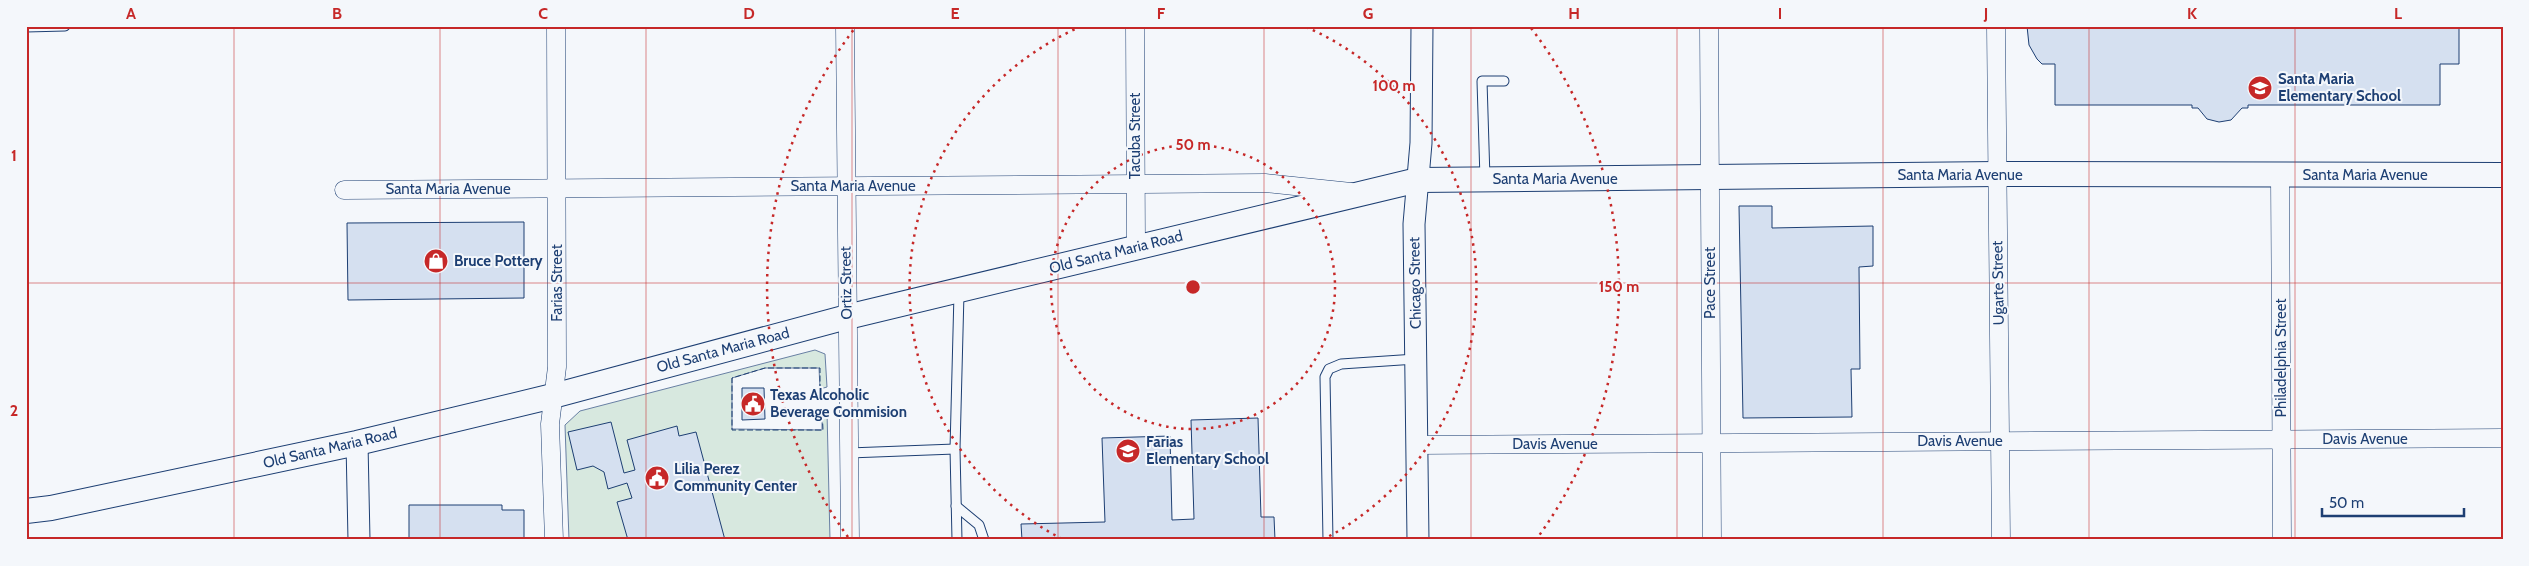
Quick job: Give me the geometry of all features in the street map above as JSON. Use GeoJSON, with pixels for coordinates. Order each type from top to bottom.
{"type":"FeatureCollection","features":[{"type":"Feature","properties":{"kind":"main road","name":"Santa Maria Avenue"},"geometry":{"type":"LineString","coordinates":[[1418,180],[1997,174],[2503,175]]}},
{"type":"Feature","properties":{"kind":"main road","name":"Old Santa Maria Road"},"geometry":{"type":"LineString","coordinates":[[26,511],[51,508],[358,443],[553,396],[846,317],[1418,180]]}},
{"type":"Feature","properties":{"kind":"street","name":"Farias Street"},"geometry":{"type":"LineString","coordinates":[[554,540],[550,424],[557,367],[556,26]]}},
{"type":"Feature","properties":{"kind":"street","name":"Ortiz Street"},"geometry":{"type":"LineString","coordinates":[[846,26],[846,317],[850,540]]}},
{"type":"Feature","properties":{"kind":"street","name":"Tacuba Street"},"geometry":{"type":"LineString","coordinates":[[1134,26],[1136,247]]}},
{"type":"Feature","properties":{"kind":"street","name":"Chicago Street"},"geometry":{"type":"LineString","coordinates":[[1418,540],[1414,224],[1421,143],[1422,26]]}},
{"type":"Feature","properties":{"kind":"street","name":"Pace Street"},"geometry":{"type":"LineString","coordinates":[[1710,26],[1709,178],[1712,540]]}},
{"type":"Feature","properties":{"kind":"street","name":"Ugarte Street"},"geometry":{"type":"LineString","coordinates":[[1996,26],[2001,540]]}},
{"type":"Feature","properties":{"kind":"street","name":"Philadelphia Street"},"geometry":{"type":"LineString","coordinates":[[2280,176],[2282,540]]}},
{"type":"Feature","properties":{"kind":"street","name":"Santa Maria Avenue"},"geometry":{"type":"LineString","coordinates":[[344,190],[1265,183],[1362,194]]}},
{"type":"Feature","properties":{"kind":"street","name":"Davis Avenue"},"geometry":{"type":"LineString","coordinates":[[1417,445],[2503,438]]}},
{"type":"Feature","properties":{"kind":"street"},"geometry":{"type":"LineString","coordinates":[[358,443],[359,540]]}},
{"type":"Feature","properties":{"kind":"lane"},"geometry":{"type":"LineString","coordinates":[[26,27],[65,26]]}},
{"type":"Feature","properties":{"kind":"lane"},"geometry":{"type":"LineString","coordinates":[[1485,180],[1482,82],[1504,81]]}},
{"type":"Feature","properties":{"kind":"lane"},"geometry":{"type":"LineString","coordinates":[[957,540],[955,449],[959,290]]}},
{"type":"Feature","properties":{"kind":"lane"},"geometry":{"type":"LineString","coordinates":[[1328,540],[1325,377],[1329,369],[1341,364],[1416,359]]}},
{"type":"Feature","properties":{"kind":"lane"},"geometry":{"type":"LineString","coordinates":[[849,453],[955,449]]}},
{"type":"Feature","properties":{"kind":"lane"},"geometry":{"type":"LineString","coordinates":[[956,506],[979,525],[984,540]]}},
{"type":"Feature","properties":{"kind":"shaded area"},"geometry":{"type":"Polygon","coordinates":[[[815,350],[825,354],[827,387],[820,389],[819,368],[765,368],[732,378],[732,429],[822,430],[822,410],[827,411],[830,540],[569,540],[565,425],[580,411],[815,350]]]}},
{"type":"Feature","properties":{"kind":"building"},"geometry":{"type":"Polygon","coordinates":[[[2027,26],[2459,26],[2459,64],[2440,64],[2440,105],[2248,105],[2248,108],[2242,108],[2231,120],[2219,122],[2207,119],[2198,108],[2192,108],[2192,105],[2055,105],[2055,64],[2042,64],[2037,59],[2029,45],[2027,26]]]}},
{"type":"Feature","properties":{"kind":"building"},"geometry":{"type":"Polygon","coordinates":[[[1739,206],[1772,206],[1772,228],[1873,226],[1873,266],[1859,267],[1860,369],[1851,369],[1852,417],[1743,418],[1739,206]]]}},
{"type":"Feature","properties":{"kind":"building","name":"Bruce Pottery"},"geometry":{"type":"Polygon","coordinates":[[[524,222],[524,298],[348,300],[347,223],[524,222]]]}},
{"type":"Feature","properties":{"kind":"building","name":"Texas Alcoholic Beverage Commision"},"geometry":{"type":"Polygon","coordinates":[[[742,388],[764,388],[765,419],[742,420],[742,388]]]}},
{"type":"Feature","properties":{"kind":"building"},"geometry":{"type":"Polygon","coordinates":[[[1258,418],[1261,517],[1274,517],[1275,540],[1022,540],[1021,524],[1105,522],[1102,438],[1170,436],[1172,520],[1194,519],[1191,420],[1258,418]]]}},
{"type":"Feature","properties":{"kind":"building","name":"Lilia Perez Community Center"},"geometry":{"type":"Polygon","coordinates":[[[611,422],[624,473],[635,470],[627,440],[677,426],[679,436],[696,432],[725,540],[628,540],[617,502],[632,498],[627,483],[608,489],[604,472],[593,466],[577,470],[568,432],[611,422]]]}},
{"type":"Feature","properties":{"kind":"building"},"geometry":{"type":"Polygon","coordinates":[[[409,505],[502,505],[502,510],[524,510],[524,540],[409,540],[409,505]]]}},
{"type":"Feature","properties":{"kind":"fence"},"geometry":{"type":"LineString","coordinates":[[820,390],[820,368],[765,368],[732,378],[732,430],[823,430],[822,410]]}},
{"type":"Feature","properties":{"kind":"place","name":"Santa Maria Elementary School"},"geometry":{"type":"Point","coordinates":[2260,88]}},
{"type":"Feature","properties":{"kind":"place","name":"Bruce Pottery"},"geometry":{"type":"Point","coordinates":[436,261]}},
{"type":"Feature","properties":{"kind":"place","name":"Texas Alcoholic Beverage Commision"},"geometry":{"type":"Point","coordinates":[753,404]}},
{"type":"Feature","properties":{"kind":"place","name":"Farias Elementary School"},"geometry":{"type":"Point","coordinates":[1128,451]}},
{"type":"Feature","properties":{"kind":"place","name":"Lilia Perez Community Center"},"geometry":{"type":"Point","coordinates":[657,478]}}]}
